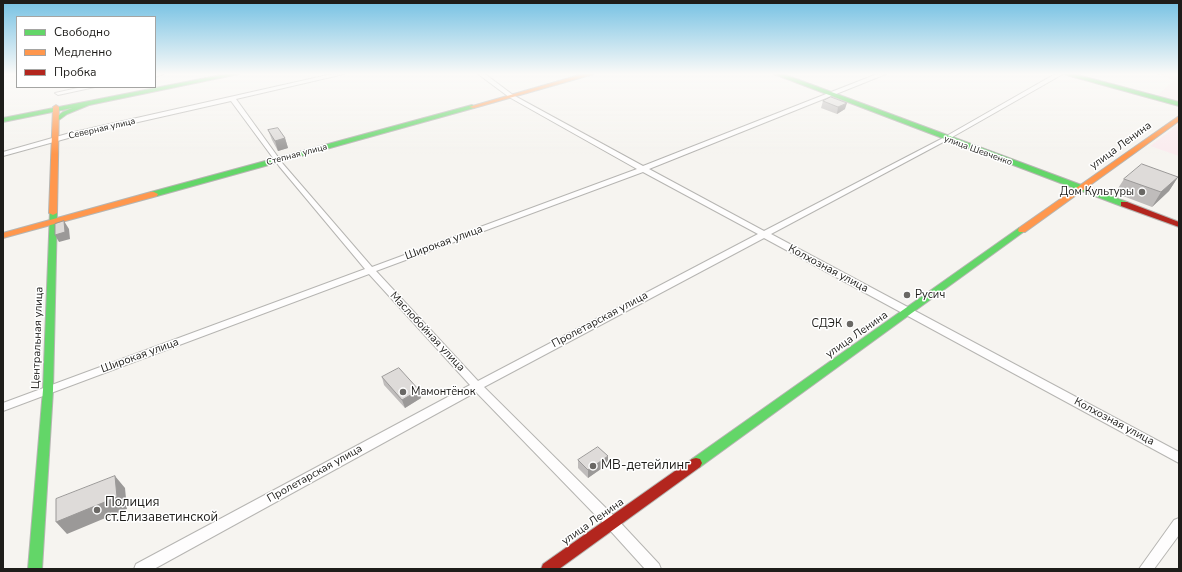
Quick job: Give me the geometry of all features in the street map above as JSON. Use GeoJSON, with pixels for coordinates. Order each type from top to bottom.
{"type":"FeatureCollection","features":[{"type":"Feature","properties":{"kind":"main road"},"geometry":{"type":"LineString","coordinates":[[3,118],[92,101]]}},
{"type":"Feature","properties":{"kind":"main road"},"geometry":{"type":"LineString","coordinates":[[29,115],[56,108],[101,101]]}},
{"type":"Feature","properties":{"kind":"main road","name":"Степная улица"},"geometry":{"type":"LineString","coordinates":[[3,236],[494,101]]}},
{"type":"Feature","properties":{"kind":"main road","name":"улица Шевченко"},"geometry":{"type":"LineString","coordinates":[[847,101],[1179,225]]}},
{"type":"Feature","properties":{"kind":"main road"},"geometry":{"type":"LineString","coordinates":[[1167,101],[1179,104]]}},
{"type":"Feature","properties":{"kind":"main road"},"geometry":{"type":"LineString","coordinates":[[3,118],[45,114],[52,116],[56,120],[65,113],[94,102]]}},
{"type":"Feature","properties":{"kind":"main road","name":"Центральная улица"},"geometry":{"type":"LineString","coordinates":[[35,569],[48,390],[54,222],[54,140],[56,108]]}},
{"type":"Feature","properties":{"kind":"main road","name":"улица Ленина"},"geometry":{"type":"LineString","coordinates":[[548,569],[910,312],[1179,118]]}},
{"type":"Feature","properties":{"kind":"street"},"geometry":{"type":"LineString","coordinates":[[56,108],[57,101]]}},
{"type":"Feature","properties":{"kind":"street","name":"Северная улица"},"geometry":{"type":"LineString","coordinates":[[3,154],[54,140],[226,101]]}},
{"type":"Feature","properties":{"kind":"street","name":"Маслобойная улица"},"geometry":{"type":"LineString","coordinates":[[234,101],[278,160],[370,270],[478,386],[612,523],[654,569]]}},
{"type":"Feature","properties":{"kind":"street","name":"Колхозная улица"},"geometry":{"type":"LineString","coordinates":[[519,101],[643,169],[1179,458]]}},
{"type":"Feature","properties":{"kind":"street","name":"Широкая улица"},"geometry":{"type":"LineString","coordinates":[[3,407],[643,169],[817,101]]}},
{"type":"Feature","properties":{"kind":"street","name":"Пролетарская улица"},"geometry":{"type":"LineString","coordinates":[[141,569],[478,386],[945,138],[1012,101]]}},
{"type":"Feature","properties":{"kind":"street"},"geometry":{"type":"LineString","coordinates":[[1146,569],[1179,524]]}},
{"type":"Feature","properties":{"kind":"shaded area"},"geometry":{"type":"Polygon","coordinates":[[[1179,124],[1179,156],[1150,146],[1179,124]]]}},
{"type":"Feature","properties":{"kind":"building"},"geometry":{"type":"Polygon","coordinates":[[[823,101],[841,101],[847,103],[838,107],[823,101]]]}},
{"type":"Feature","properties":{"kind":"building"},"geometry":{"type":"Polygon","coordinates":[[[278,128],[285,138],[275,141],[268,130],[278,128]]]}},
{"type":"Feature","properties":{"kind":"building"},"geometry":{"type":"Polygon","coordinates":[[[1142,164],[1178,177],[1161,192],[1124,179],[1142,164]]]}},
{"type":"Feature","properties":{"kind":"building"},"geometry":{"type":"Polygon","coordinates":[[[64,221],[65,232],[55,235],[55,224],[64,221]]]}},
{"type":"Feature","properties":{"kind":"building"},"geometry":{"type":"Polygon","coordinates":[[[399,368],[419,390],[402,400],[382,377],[399,368]]]}},
{"type":"Feature","properties":{"kind":"building"},"geometry":{"type":"Polygon","coordinates":[[[598,447],[608,456],[588,470],[578,460],[598,447]]]}},
{"type":"Feature","properties":{"kind":"building"},"geometry":{"type":"Polygon","coordinates":[[[115,476],[117,497],[56,522],[56,499],[115,476]]]}},
{"type":"Feature","properties":{"kind":"traffic: fast"},"geometry":{"type":"LineString","coordinates":[[3,120],[101,101]]}},
{"type":"Feature","properties":{"kind":"traffic: fast"},"geometry":{"type":"LineString","coordinates":[[848,101],[1124,204]]}},
{"type":"Feature","properties":{"kind":"traffic: fast"},"geometry":{"type":"LineString","coordinates":[[1167,101],[1179,104]]}},
{"type":"Feature","properties":{"kind":"traffic: fast"},"geometry":{"type":"LineString","coordinates":[[56,120],[65,113],[86,105]]}},
{"type":"Feature","properties":{"kind":"traffic: fast"},"geometry":{"type":"LineString","coordinates":[[154,194],[472,107]]}},
{"type":"Feature","properties":{"kind":"traffic: fast"},"geometry":{"type":"LineString","coordinates":[[35,569],[48,390],[53,213]]}},
{"type":"Feature","properties":{"kind":"traffic: fast"},"geometry":{"type":"LineString","coordinates":[[696,463],[1022,230]]}},
{"type":"Feature","properties":{"kind":"traffic: slow"},"geometry":{"type":"LineString","coordinates":[[472,107],[495,101]]}},
{"type":"Feature","properties":{"kind":"traffic: slow"},"geometry":{"type":"LineString","coordinates":[[53,213],[56,107]]}},
{"type":"Feature","properties":{"kind":"traffic: slow"},"geometry":{"type":"LineString","coordinates":[[1022,230],[1179,118]]}},
{"type":"Feature","properties":{"kind":"traffic: slow"},"geometry":{"type":"LineString","coordinates":[[3,236],[154,194]]}},
{"type":"Feature","properties":{"kind":"traffic: jam"},"geometry":{"type":"LineString","coordinates":[[1124,204],[1179,225]]}},
{"type":"Feature","properties":{"kind":"traffic: jam"},"geometry":{"type":"LineString","coordinates":[[548,569],[696,463]]}},
{"type":"Feature","properties":{"kind":"place","name":"Дом Культуры"},"geometry":{"type":"Point","coordinates":[1142,192]}},
{"type":"Feature","properties":{"kind":"place","name":"Русич"},"geometry":{"type":"Point","coordinates":[907,295]}},
{"type":"Feature","properties":{"kind":"place","name":"СДЭК"},"geometry":{"type":"Point","coordinates":[850,324]}},
{"type":"Feature","properties":{"kind":"place","name":"Мамонтёнок"},"geometry":{"type":"Point","coordinates":[403,392]}},
{"type":"Feature","properties":{"kind":"place","name":"MB-детейлинг"},"geometry":{"type":"Point","coordinates":[593,466]}},
{"type":"Feature","properties":{"kind":"place","name":"Полиция ст.Елизаветинской"},"geometry":{"type":"Point","coordinates":[97,510]}}]}
